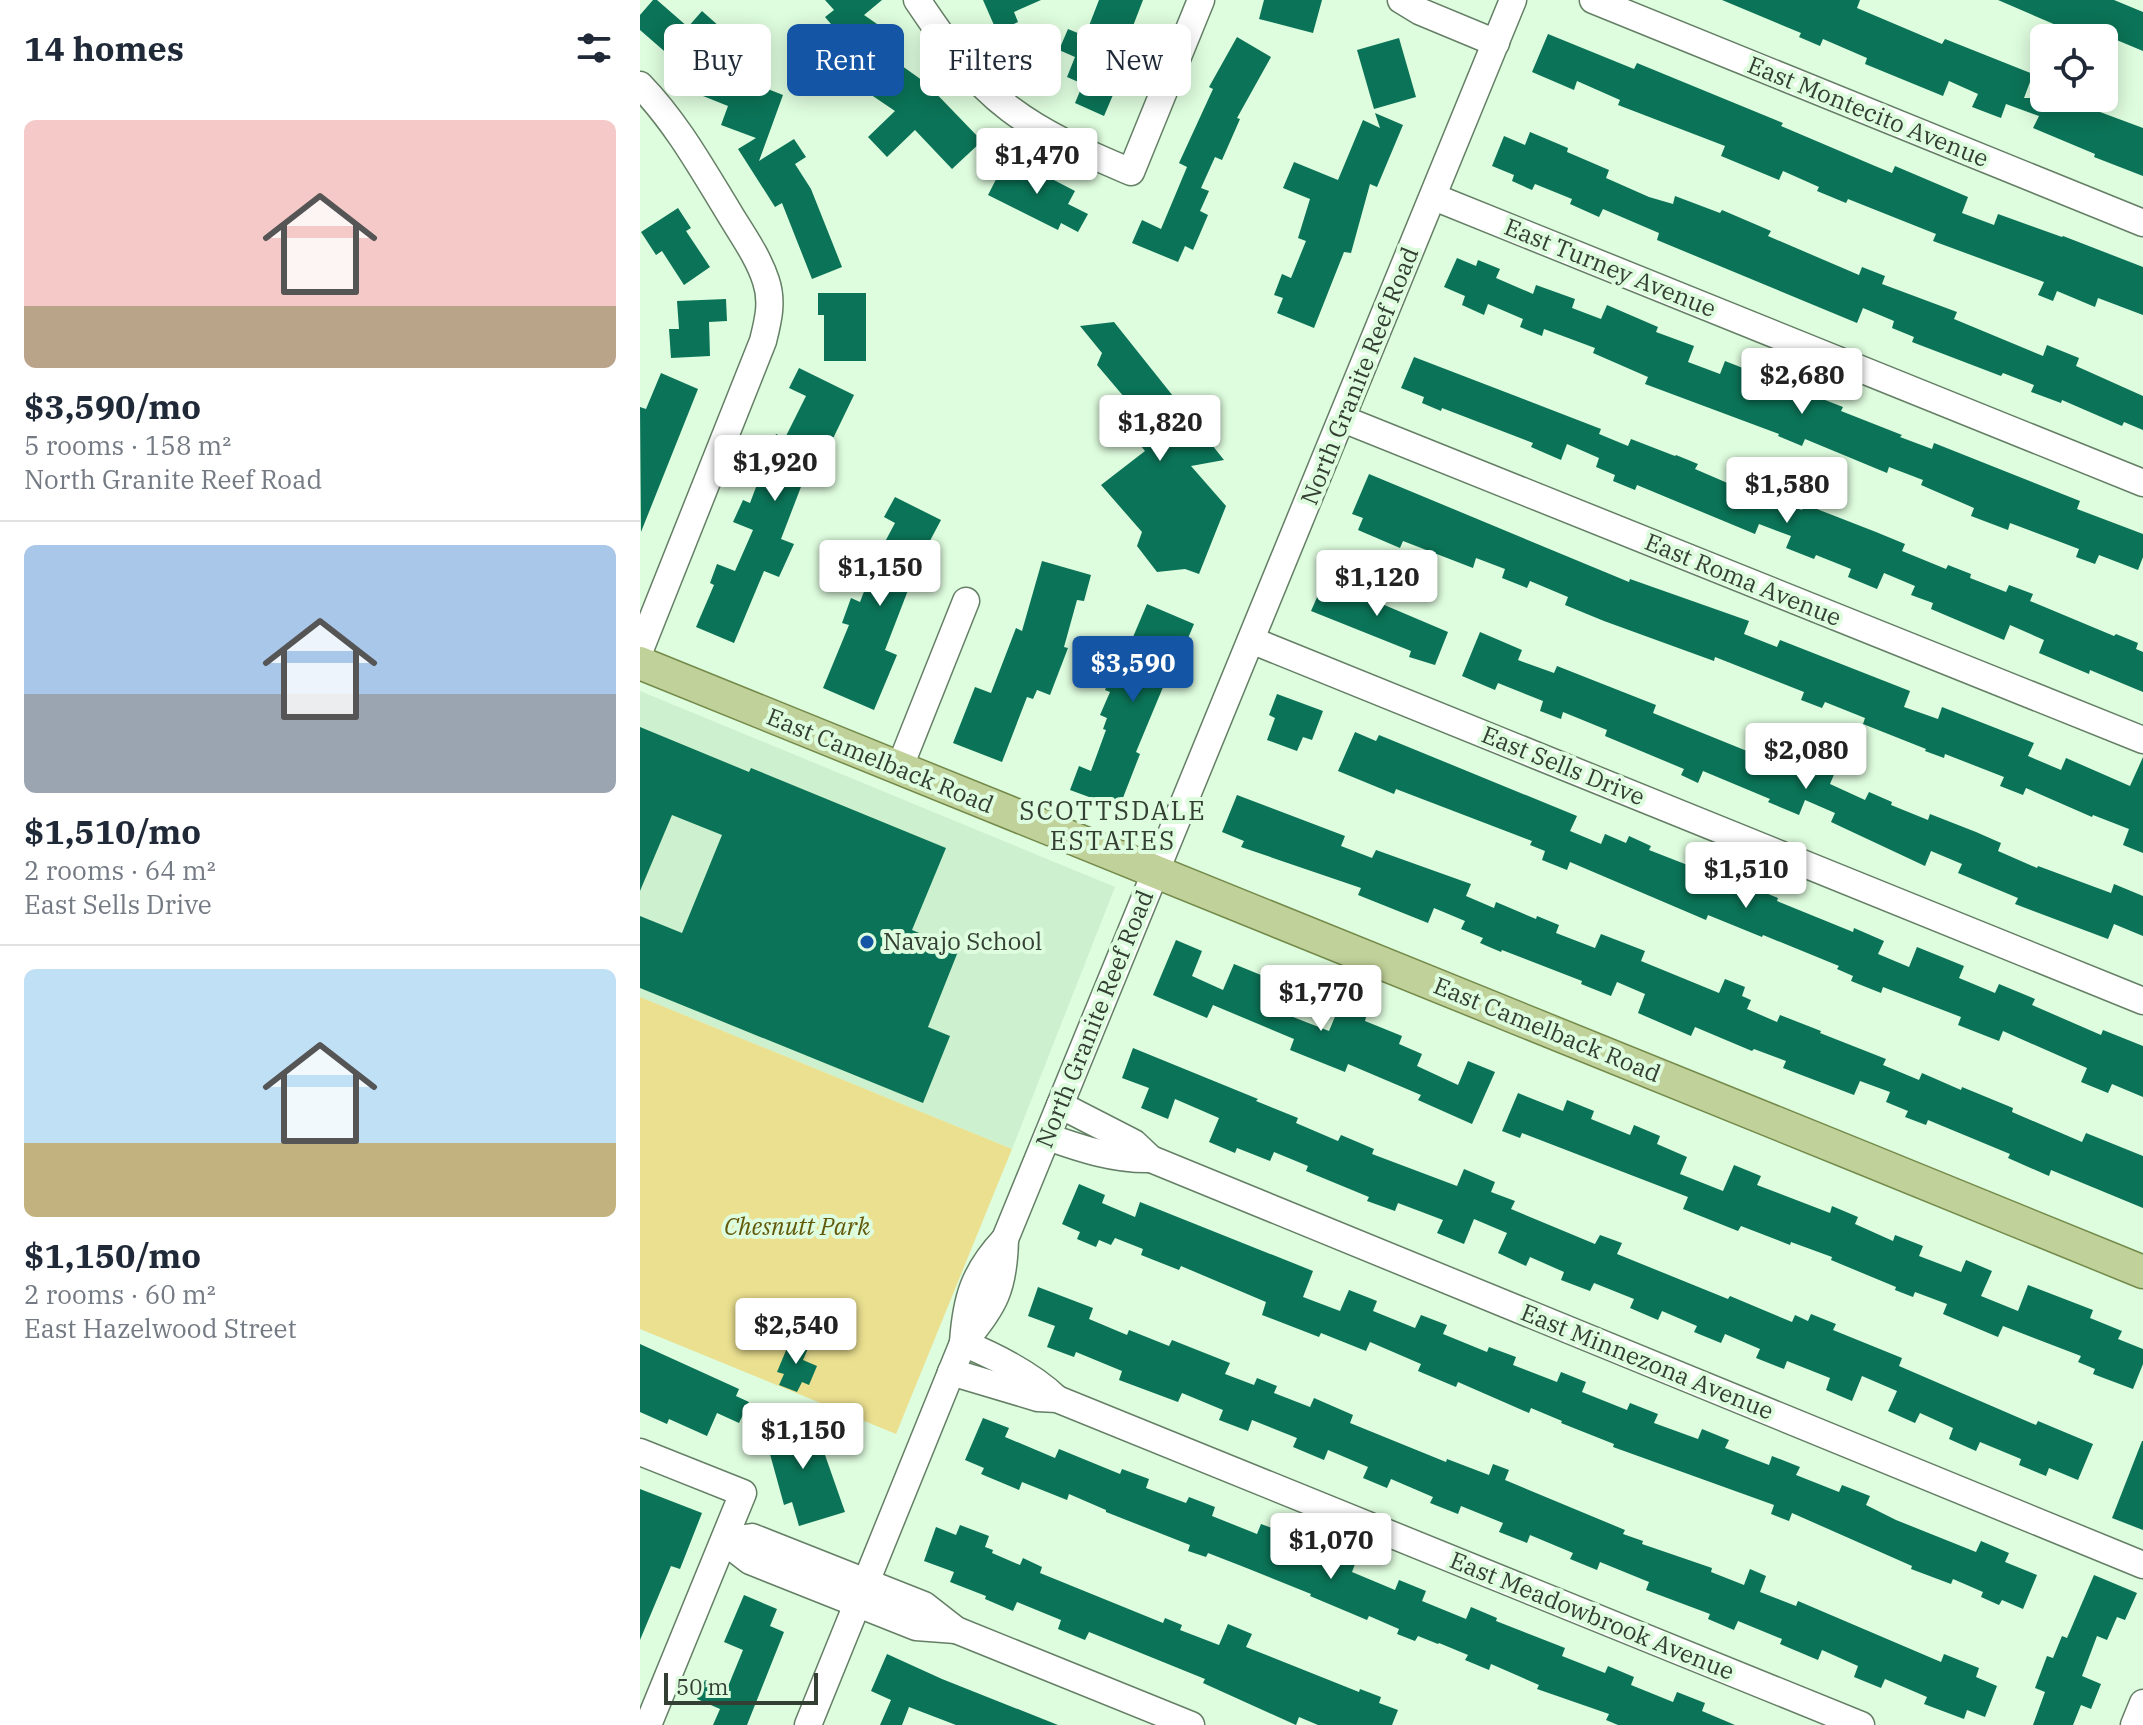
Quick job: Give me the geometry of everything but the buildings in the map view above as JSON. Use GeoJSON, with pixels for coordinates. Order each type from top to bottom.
{"type":"FeatureCollection","features":[{"type":"Feature","properties":{"kind":"main road","name":"East Camelback Road"},"geometry":{"type":"LineString","coordinates":[[640,663],[1154,874],[1521,1019],[2143,1272]]}},
{"type":"Feature","properties":{"kind":"street"},"geometry":{"type":"LineString","coordinates":[[917,0],[969,72],[1009,109],[1068,145],[1131,172],[1201,0]]}},
{"type":"Feature","properties":{"kind":"street"},"geometry":{"type":"LineString","coordinates":[[1401,0],[1419,11],[1496,43]]}},
{"type":"Feature","properties":{"kind":"street","name":"North Granite Reef Road"},"geometry":{"type":"LineString","coordinates":[[808,1725],[963,1343],[987,1314],[993,1301],[1004,1273],[1005,1239],[1513,0]]}},
{"type":"Feature","properties":{"kind":"street","name":"East Montecito Avenue"},"geometry":{"type":"LineString","coordinates":[[1593,0],[2143,223]]}},
{"type":"Feature","properties":{"kind":"street"},"geometry":{"type":"LineString","coordinates":[[640,85],[682,135],[750,247],[767,282],[771,310],[763,341],[640,650]]}},
{"type":"Feature","properties":{"kind":"street","name":"East Turney Avenue"},"geometry":{"type":"LineString","coordinates":[[1434,197],[2143,483]]}},
{"type":"Feature","properties":{"kind":"street","name":"East Roma Avenue"},"geometry":{"type":"LineString","coordinates":[[1343,419],[2143,740]]}},
{"type":"Feature","properties":{"kind":"street"},"geometry":{"type":"LineString","coordinates":[[899,769],[966,601]]}},
{"type":"Feature","properties":{"kind":"street","name":"East Sells Drive"},"geometry":{"type":"LineString","coordinates":[[1251,640],[2143,1001]]}},
{"type":"Feature","properties":{"kind":"street","name":"East Minnezona Avenue"},"geometry":{"type":"LineString","coordinates":[[1060,1105],[1134,1143],[1151,1159],[2143,1565]]}},
{"type":"Feature","properties":{"kind":"street","name":"East Minnezona Avenue"},"geometry":{"type":"LineString","coordinates":[[1048,1137],[1126,1160],[1151,1159]]}},
{"type":"Feature","properties":{"kind":"street","name":"East Meadowbrook Avenue"},"geometry":{"type":"LineString","coordinates":[[963,1343],[994,1356],[1031,1378],[1057,1399],[1861,1725]]}},
{"type":"Feature","properties":{"kind":"street","name":"East Meadowbrook Avenue"},"geometry":{"type":"LineString","coordinates":[[951,1372],[1038,1398],[1057,1399]]}},
{"type":"Feature","properties":{"kind":"street"},"geometry":{"type":"LineString","coordinates":[[640,1452],[743,1493],[648,1725]]}},
{"type":"Feature","properties":{"kind":"street"},"geometry":{"type":"LineString","coordinates":[[724,1541],[750,1561],[790,1564],[862,1593],[924,1605],[956,1630],[1191,1725]]}},
{"type":"Feature","properties":{"kind":"street"},"geometry":{"type":"LineString","coordinates":[[2134,1725],[2143,1703]]}},
{"type":"Feature","properties":{"kind":"shaded area","name":"Navajo School"},"geometry":{"type":"Polygon","coordinates":[[[640,691],[1115,887],[1012,1149],[640,997],[640,691]]]}},
{"type":"Feature","properties":{"kind":"green space","name":"Chesnutt Park"},"geometry":{"type":"Polygon","coordinates":[[[640,997],[1012,1149],[896,1434],[640,1329],[640,997]]]}},
{"type":"Feature","properties":{"kind":"place","name":"Navajo School"},"geometry":{"type":"Point","coordinates":[867,942]}},
{"type":"Feature","properties":{"kind":"district","name":"SCOTTSDALE ESTATES"},"geometry":{"type":"Point","coordinates":[1113,826]}}]}
